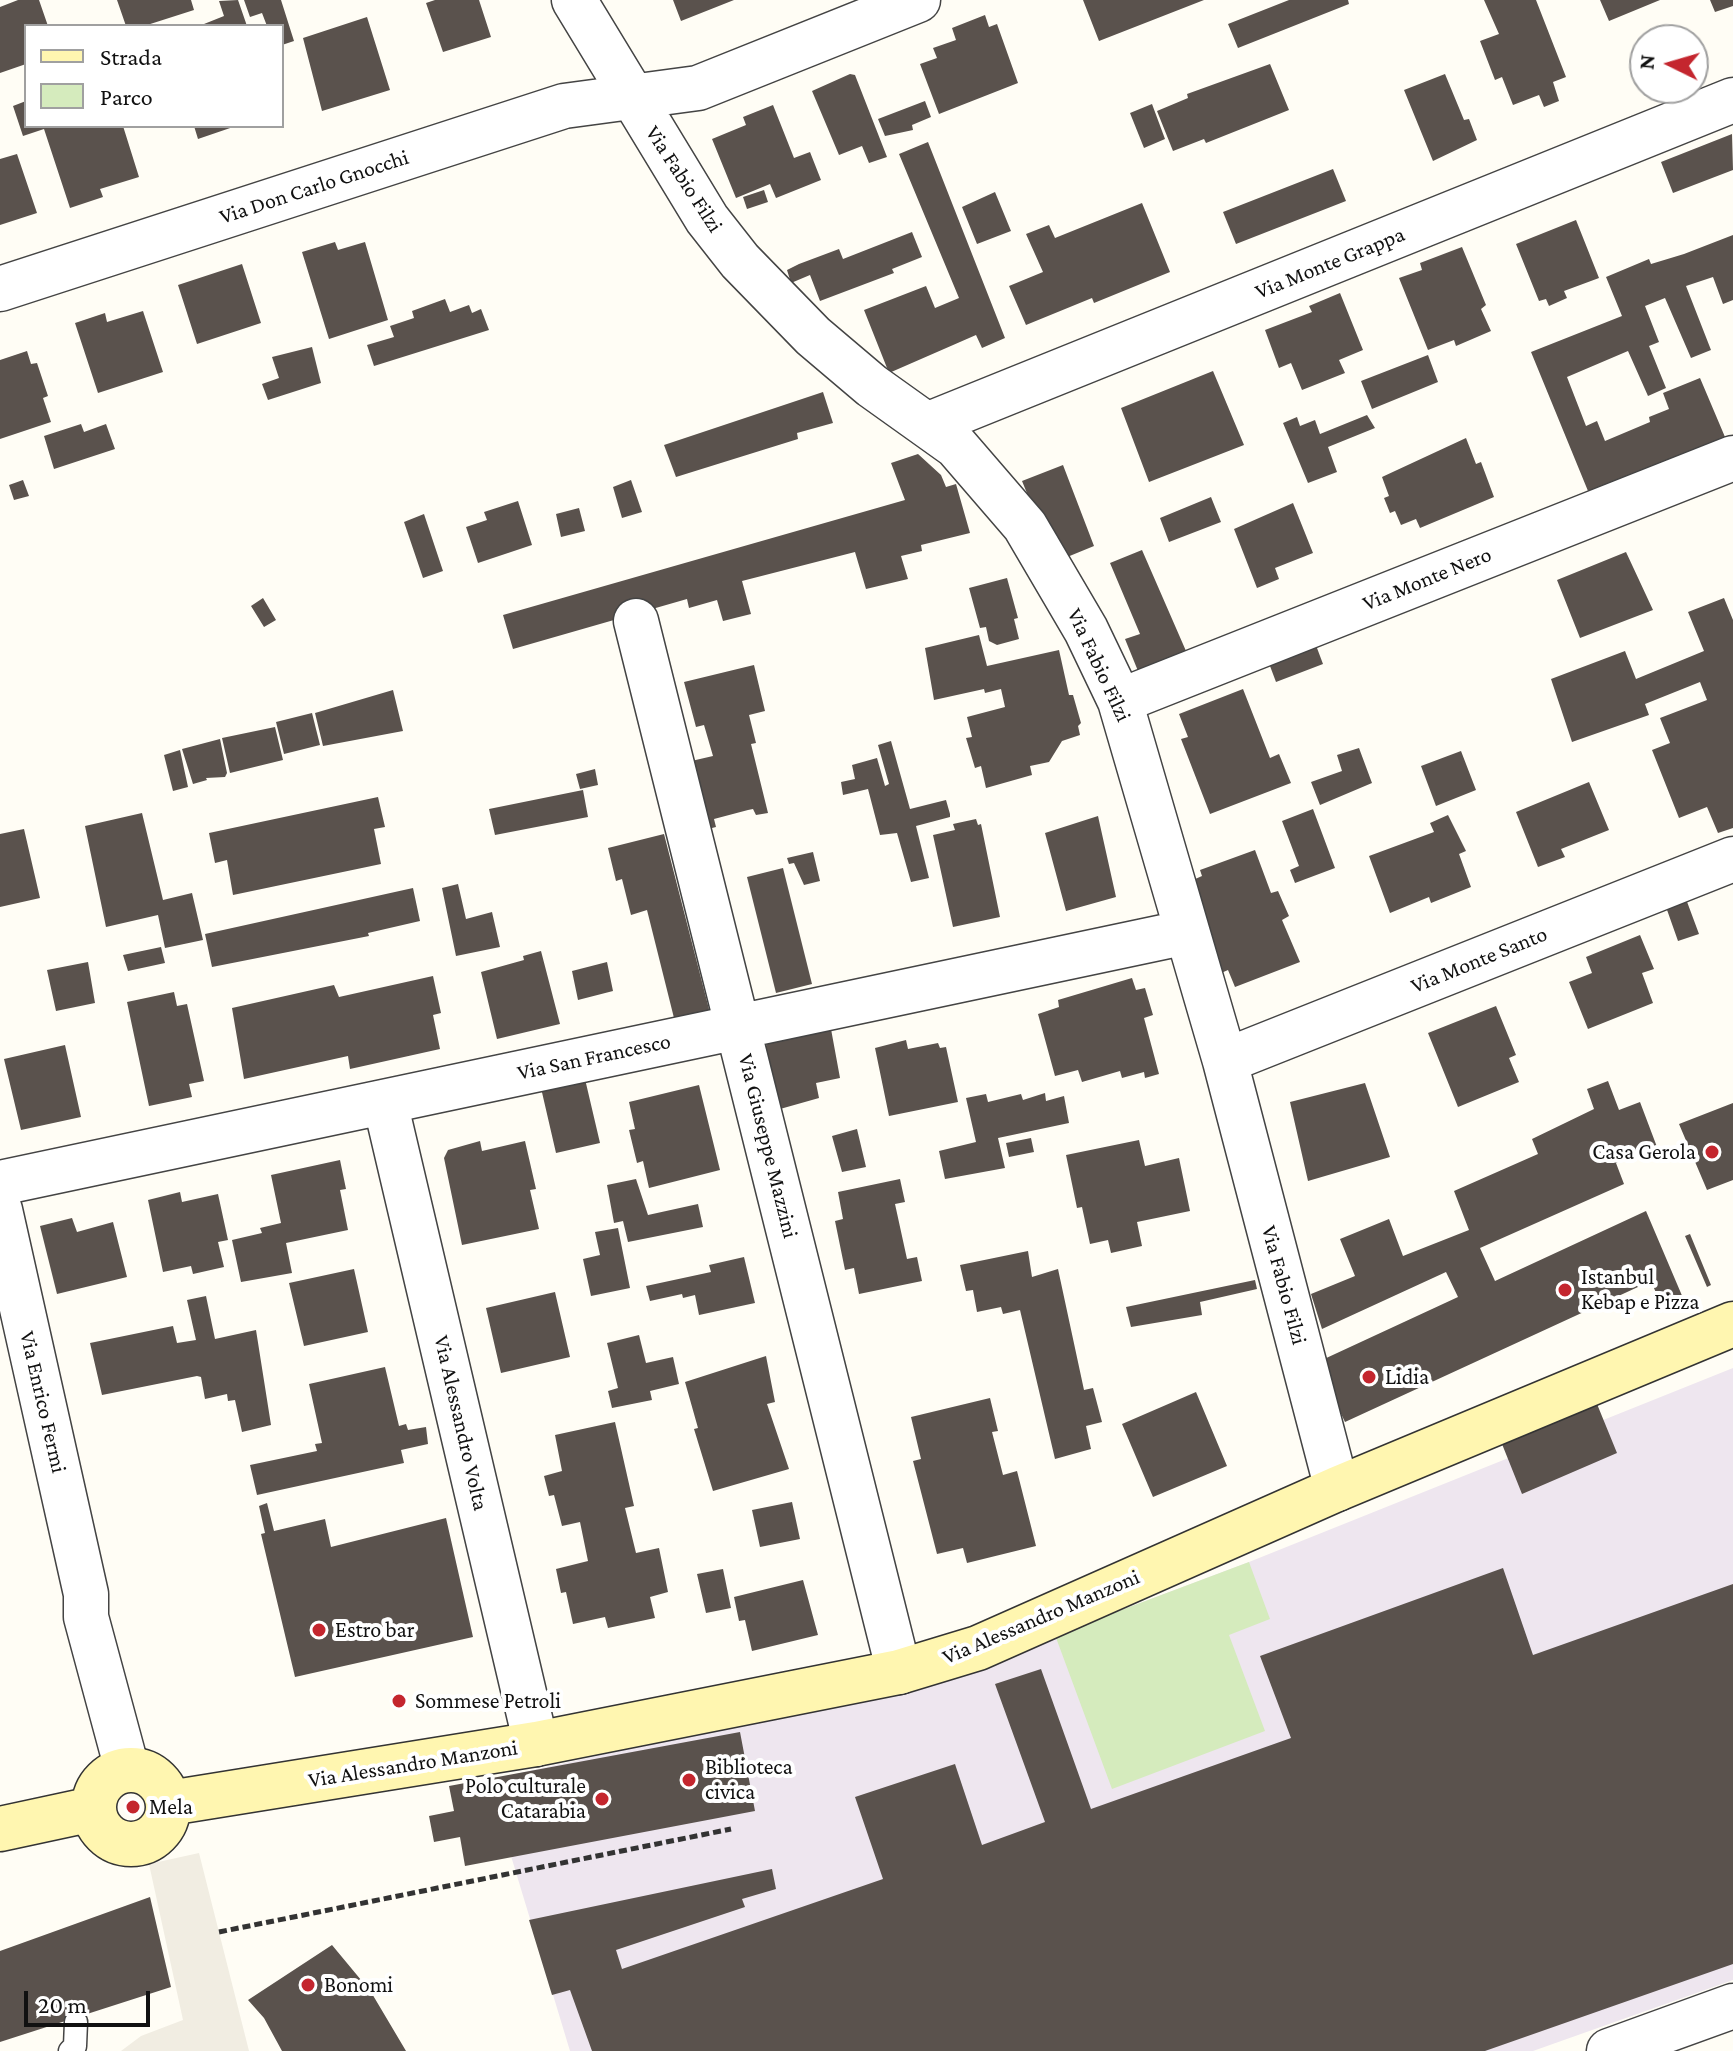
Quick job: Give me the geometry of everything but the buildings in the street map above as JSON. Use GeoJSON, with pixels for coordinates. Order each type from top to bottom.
{"type":"FeatureCollection","features":[{"type":"Feature","properties":{"kind":"street","name":"Via Fabio Filzi"},"geometry":{"type":"LineString","coordinates":[[574,0],[707,219],[740,261],[813,336],[872,386],[956,446],[1025,526],[1086,630],[1120,701],[1225,1061],[1337,1489]]}},
{"type":"Feature","properties":{"kind":"street","name":"Via Don Carlo Gnocchi"},"geometry":{"type":"LineString","coordinates":[[0,289],[564,106],[698,88],[918,0]]}},
{"type":"Feature","properties":{"kind":"street","name":"Via Monte Grappa"},"geometry":{"type":"LineString","coordinates":[[927,425],[1733,100]]}},
{"type":"Feature","properties":{"kind":"street","name":"Via Monte Nero"},"geometry":{"type":"LineString","coordinates":[[1120,701],[1733,458]]}},
{"type":"Feature","properties":{"kind":"street","name":"Via Giuseppe Mazzini"},"geometry":{"type":"LineString","coordinates":[[636,621],[899,1672]]}},
{"type":"Feature","properties":{"kind":"street","name":"Via Monte Santo"},"geometry":{"type":"LineString","coordinates":[[1225,1061],[1733,859]]}},
{"type":"Feature","properties":{"kind":"street","name":"Via San Francesco"},"geometry":{"type":"LineString","coordinates":[[0,1183],[1187,932]]}},
{"type":"Feature","properties":{"kind":"street","name":"Via Alessandro Volta"},"geometry":{"type":"LineString","coordinates":[[385,1102],[536,1744]]}},
{"type":"Feature","properties":{"kind":"street","name":"Via Enrico Fermi"},"geometry":{"type":"LineString","coordinates":[[0,1210],[86,1594],[97,1613],[110,1666],[107,1689],[127,1769]]}},
{"type":"Feature","properties":{"kind":"street","name":"Via Alessandro Manzoni"},"geometry":{"type":"LineString","coordinates":[[169,1803],[536,1744],[899,1672],[978,1648],[1337,1489],[1733,1324]]}},
{"type":"Feature","properties":{"kind":"street"},"geometry":{"type":"LineString","coordinates":[[127,1769],[139,1770],[159,1782],[169,1803],[168,1815],[156,1835],[134,1844],[112,1839],[103,1831],[93,1809],[99,1787],[106,1779],[127,1769]]}},
{"type":"Feature","properties":{"kind":"street"},"geometry":{"type":"LineString","coordinates":[[0,1829],[93,1809]]}},
{"type":"Feature","properties":{"kind":"street"},"geometry":{"type":"LineString","coordinates":[[1609,2051],[1733,2006]]}},
{"type":"Feature","properties":{"kind":"lane"},"geometry":{"type":"LineString","coordinates":[[70,2051],[75,2046],[76,2022]]}},
{"type":"Feature","properties":{"kind":"path"},"geometry":{"type":"LineString","coordinates":[[219,1932],[731,1829]]}},
{"type":"Feature","properties":{"kind":"shaded area"},"geometry":{"type":"Polygon","coordinates":[[[1733,1368],[1733,1980],[1533,2051],[570,2051],[488,1780],[985,1670],[1055,1635],[1249,1562],[1733,1368]]]}},
{"type":"Feature","properties":{"kind":"shaded area"},"geometry":{"type":"Polygon","coordinates":[[[199,1853],[249,2051],[121,2051],[141,2036],[183,2020],[149,1864],[199,1853]]]}},
{"type":"Feature","properties":{"kind":"green space"},"geometry":{"type":"Polygon","coordinates":[[[1249,1562],[1270,1619],[1229,1635],[1265,1731],[1112,1789],[1055,1635],[1249,1562]]]}},
{"type":"Feature","properties":{"kind":"place","name":"Casa Gerola"},"geometry":{"type":"Point","coordinates":[1712,1152]}},
{"type":"Feature","properties":{"kind":"place","name":"Istanbul Kebap e Pizza"},"geometry":{"type":"Point","coordinates":[1565,1290]}},
{"type":"Feature","properties":{"kind":"place","name":"Lidia"},"geometry":{"type":"Point","coordinates":[1369,1377]}},
{"type":"Feature","properties":{"kind":"place","name":"Estro bar"},"geometry":{"type":"Point","coordinates":[319,1630]}},
{"type":"Feature","properties":{"kind":"place","name":"Sommese Petroli"},"geometry":{"type":"Point","coordinates":[399,1701]}},
{"type":"Feature","properties":{"kind":"place","name":"Biblioteca civica"},"geometry":{"type":"Point","coordinates":[689,1780]}},
{"type":"Feature","properties":{"kind":"place","name":"Polo culturale Catarabia"},"geometry":{"type":"Point","coordinates":[602,1799]}},
{"type":"Feature","properties":{"kind":"place","name":"Mela"},"geometry":{"type":"Point","coordinates":[133,1807]}},
{"type":"Feature","properties":{"kind":"place","name":"Bonomi"},"geometry":{"type":"Point","coordinates":[308,1985]}}]}
